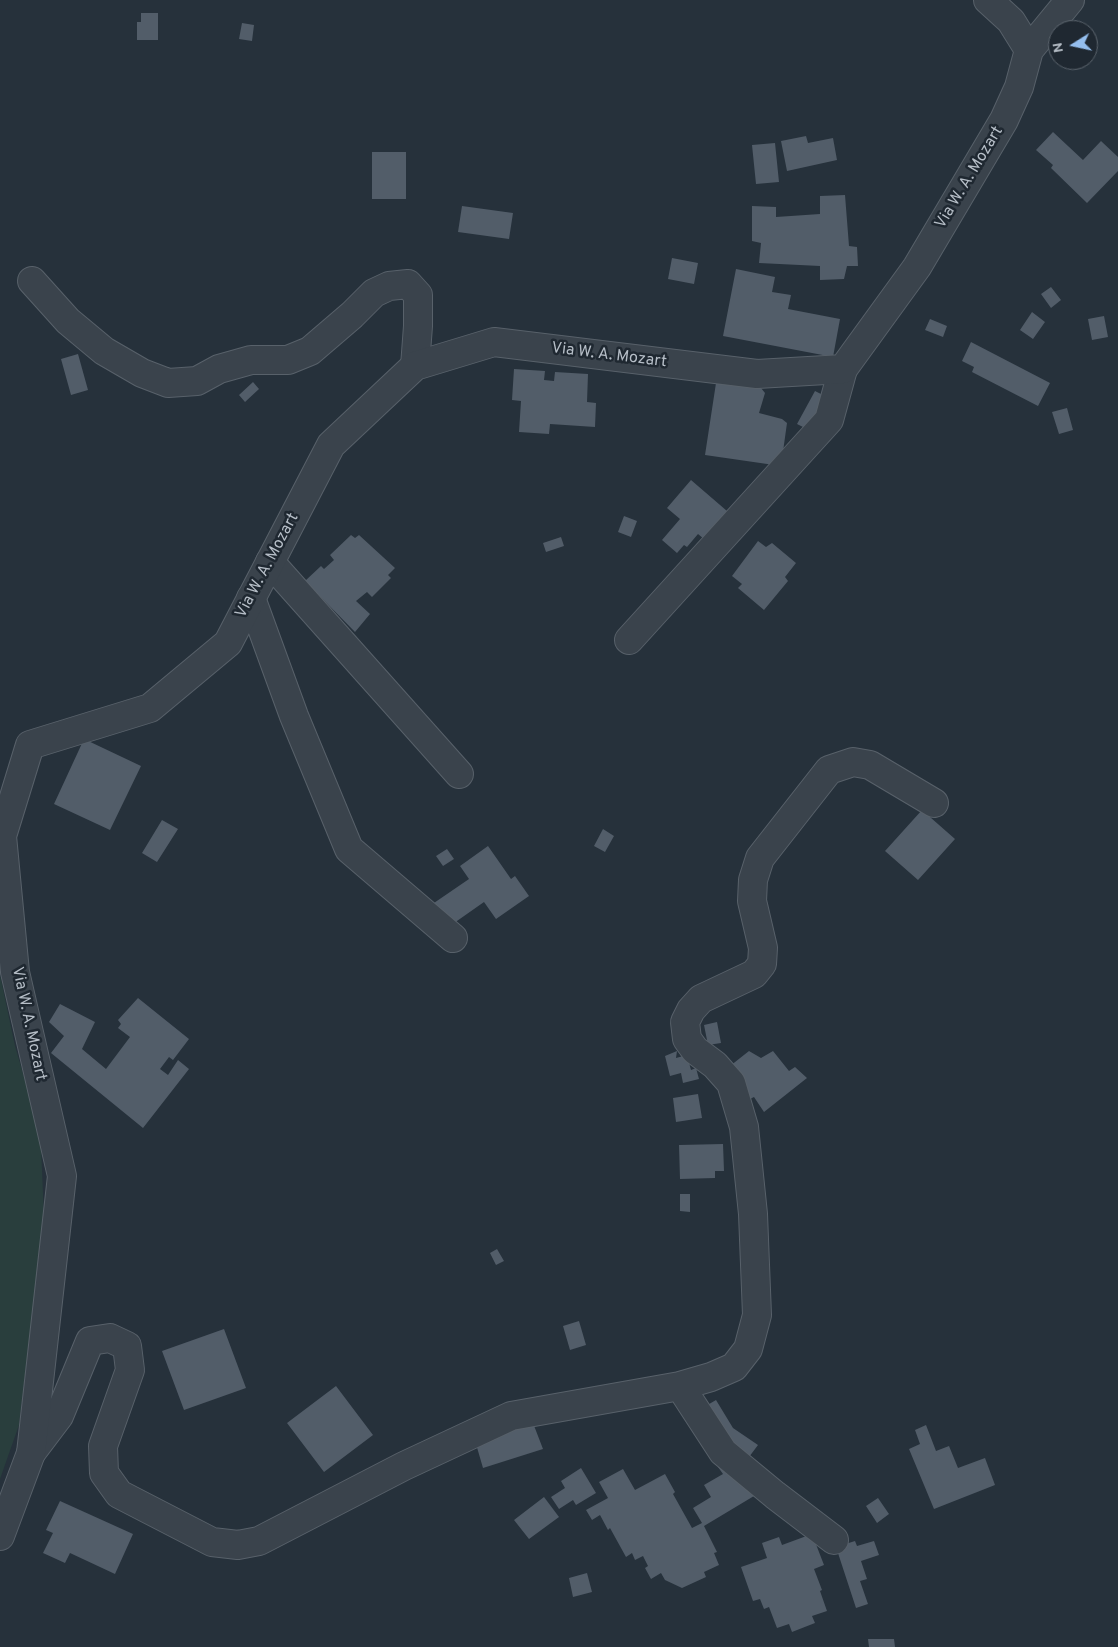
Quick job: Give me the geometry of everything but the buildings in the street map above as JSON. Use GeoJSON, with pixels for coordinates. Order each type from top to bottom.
{"type":"FeatureCollection","features":[{"type":"Feature","properties":{"kind":"street"},"geometry":{"type":"LineString","coordinates":[[988,0],[1011,21],[1029,50],[1070,0]]}},
{"type":"Feature","properties":{"kind":"street","name":"Via W. A. Mozart"},"geometry":{"type":"LineString","coordinates":[[0,1536],[31,1453],[62,1176],[15,972],[2,836],[30,745],[150,708],[228,642],[331,445],[415,366],[494,342],[757,374],[843,369],[917,267],[1004,120],[1019,87],[1029,50]]}},
{"type":"Feature","properties":{"kind":"street"},"geometry":{"type":"LineString","coordinates":[[32,281],[68,321],[104,351],[142,373],[168,383],[197,381],[219,369],[251,360],[288,360],[310,351],[352,315],[374,293],[389,286],[408,284],[418,295],[415,366]]}},
{"type":"Feature","properties":{"kind":"street"},"geometry":{"type":"LineString","coordinates":[[629,640],[829,420],[843,369]]}},
{"type":"Feature","properties":{"kind":"street"},"geometry":{"type":"LineString","coordinates":[[270,562],[459,774]]}},
{"type":"Feature","properties":{"kind":"street"},"geometry":{"type":"LineString","coordinates":[[251,598],[294,716],[349,849],[453,938]]}},
{"type":"Feature","properties":{"kind":"street"},"geometry":{"type":"LineString","coordinates":[[31,1453],[59,1416],[90,1341],[110,1338],[127,1346],[130,1370],[103,1446],[104,1473],[119,1494],[212,1542],[238,1545],[259,1541],[404,1466],[511,1416],[680,1386],[711,1378],[734,1367],[748,1349],[757,1315],[753,1214],[744,1127],[731,1083],[715,1065],[695,1050],[688,1040],[685,1022],[691,1010],[702,999],[754,974],[762,964],[763,948],[752,901],[753,880],[760,858],[829,770],[853,762],[870,765],[934,803]]}},
{"type":"Feature","properties":{"kind":"street"},"geometry":{"type":"LineString","coordinates":[[680,1386],[723,1452],[834,1540]]}},
{"type":"Feature","properties":{"kind":"green space"},"geometry":{"type":"Polygon","coordinates":[[[0,975],[15,1046],[37,1121],[41,1145],[44,1218],[19,1425],[0,1479],[0,975]]]}}]}
